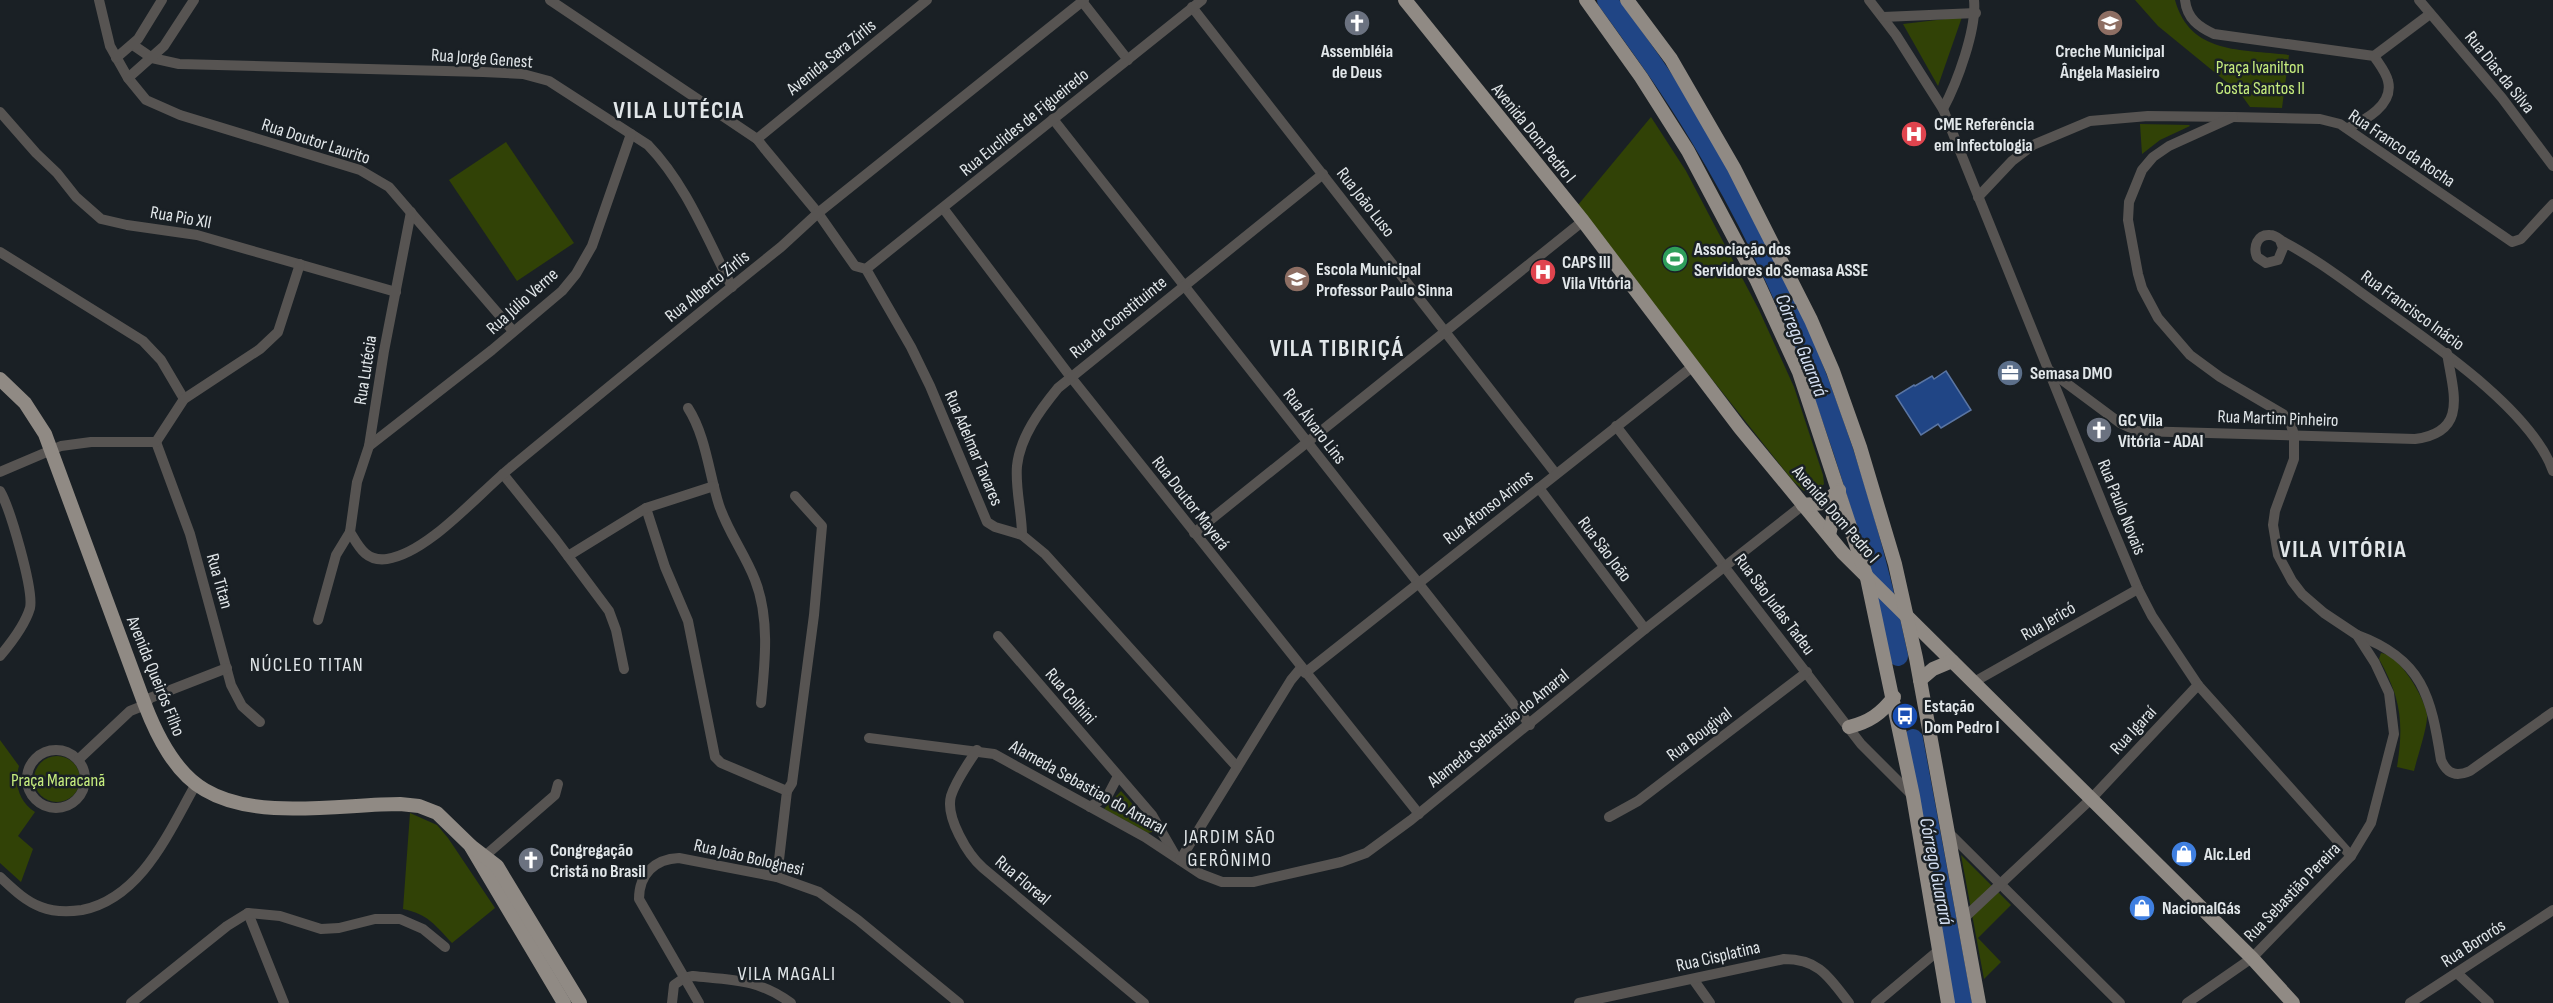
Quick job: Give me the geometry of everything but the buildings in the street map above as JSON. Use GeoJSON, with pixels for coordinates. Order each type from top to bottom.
{"type":"FeatureCollection","features":[{"type":"Feature","properties":{"kind":"main road","name":"Avenida Dom Pedro I"},"geometry":{"type":"LineString","coordinates":[[1405,0],[1583,221],[1692,367],[1829,536],[1894,605],[2252,958],[2293,1003]]}},
{"type":"Feature","properties":{"kind":"main road"},"geometry":{"type":"LineString","coordinates":[[1586,0],[1641,77],[1714,196],[1780,328],[1799,372],[1871,582],[1913,796],[1948,1003]]}},
{"type":"Feature","properties":{"kind":"main road"},"geometry":{"type":"LineString","coordinates":[[1627,0],[1692,91],[1740,177],[1812,320],[1833,370],[1876,496],[1895,564],[1920,680],[1978,1003]]}},
{"type":"Feature","properties":{"kind":"main road","name":"Avenida Queirós Filho"},"geometry":{"type":"LineString","coordinates":[[0,379],[14,390],[37,419],[145,705],[167,750],[182,770],[205,791],[224,798],[272,807],[386,804],[419,806],[437,813],[482,858],[497,866],[549,965],[564,1003]]}},
{"type":"Feature","properties":{"kind":"main road"},"geometry":{"type":"LineString","coordinates":[[1803,505],[1824,503],[1839,490]]}},
{"type":"Feature","properties":{"kind":"main road"},"geometry":{"type":"LineString","coordinates":[[1829,536],[1839,490]]}},
{"type":"Feature","properties":{"kind":"main road"},"geometry":{"type":"LineString","coordinates":[[1920,680],[1933,669],[1952,661]]}},
{"type":"Feature","properties":{"kind":"main road"},"geometry":{"type":"LineString","coordinates":[[1849,727],[1871,720],[1884,710],[1894,697]]}},
{"type":"Feature","properties":{"kind":"main road","name":"Avenida Queirós Filho"},"geometry":{"type":"LineString","coordinates":[[549,965],[580,1003]]}},
{"type":"Feature","properties":{"kind":"street","name":"Rua Doutor Laurito"},"geometry":{"type":"LineString","coordinates":[[99,0],[106,36],[116,58],[128,78],[146,100],[275,146],[360,170],[390,187],[513,331]]}},
{"type":"Feature","properties":{"kind":"street"},"geometry":{"type":"LineString","coordinates":[[116,58],[133,45],[162,0]]}},
{"type":"Feature","properties":{"kind":"street"},"geometry":{"type":"LineString","coordinates":[[128,78],[164,46],[194,0]]}},
{"type":"Feature","properties":{"kind":"street","name":"Rua Adelmar Tavares"},"geometry":{"type":"LineString","coordinates":[[550,0],[757,139],[818,213],[855,266],[866,269],[911,346],[956,447],[981,513],[987,522],[995,527],[1022,535],[1045,554],[1237,767]]}},
{"type":"Feature","properties":{"kind":"street","name":"Avenida Sara Zirlis"},"geometry":{"type":"LineString","coordinates":[[757,139],[927,0]]}},
{"type":"Feature","properties":{"kind":"street"},"geometry":{"type":"LineString","coordinates":[[1082,0],[1128,60]]}},
{"type":"Feature","properties":{"kind":"street","name":"Rua Alberto Zirlis"},"geometry":{"type":"LineString","coordinates":[[350,532],[362,552],[379,560],[399,556],[448,525],[503,474],[781,247],[818,213],[1082,0]]}},
{"type":"Feature","properties":{"kind":"street","name":"Rua Euclides de Figueiredo"},"geometry":{"type":"LineString","coordinates":[[866,269],[1202,0]]}},
{"type":"Feature","properties":{"kind":"street","name":"Rua Paulo Novais"},"geometry":{"type":"LineString","coordinates":[[1869,0],[1883,17],[1943,109],[2138,589],[2168,642],[2198,685],[2351,856]]}},
{"type":"Feature","properties":{"kind":"street"},"geometry":{"type":"LineString","coordinates":[[1943,109],[1954,87],[1976,13],[1974,0]]}},
{"type":"Feature","properties":{"kind":"street"},"geometry":{"type":"LineString","coordinates":[[2186,0],[2189,15],[2195,24],[2214,34],[2374,56],[2430,14]]}},
{"type":"Feature","properties":{"kind":"street","name":"Rua Dias da Silva"},"geometry":{"type":"LineString","coordinates":[[2419,0],[2502,98],[2553,166]]}},
{"type":"Feature","properties":{"kind":"street","name":"Rua João Luso"},"geometry":{"type":"LineString","coordinates":[[1192,8],[1556,474]]}},
{"type":"Feature","properties":{"kind":"street"},"geometry":{"type":"LineString","coordinates":[[1883,17],[1976,13]]}},
{"type":"Feature","properties":{"kind":"street","name":"Rua Jorge Genest"},"geometry":{"type":"LineString","coordinates":[[133,45],[152,58],[179,64],[339,67],[531,75],[549,81],[632,134],[660,157],[678,183],[732,287]]}},
{"type":"Feature","properties":{"kind":"street"},"geometry":{"type":"LineString","coordinates":[[2348,128],[2371,117],[2386,96],[2388,81],[2374,56]]}},
{"type":"Feature","properties":{"kind":"street","name":"Rua Pio XII"},"geometry":{"type":"LineString","coordinates":[[0,112],[57,173],[76,197],[101,219],[197,235],[396,292]]}},
{"type":"Feature","properties":{"kind":"street","name":"Rua Franco da Rocha"},"geometry":{"type":"LineString","coordinates":[[1978,197],[2012,161],[2033,145],[2090,120],[2148,116],[2234,117],[2320,119],[2348,128],[2509,241],[2521,239],[2553,204]]}},
{"type":"Feature","properties":{"kind":"street"},"geometry":{"type":"LineString","coordinates":[[2234,117],[2169,146],[2153,157],[2142,170],[2133,188],[2128,211],[2138,274],[2142,288],[2158,318],[2190,355],[2220,377],[2283,414],[2291,425],[2294,435]]}},
{"type":"Feature","properties":{"kind":"street","name":"Rua Álvaro Lins"},"geometry":{"type":"LineString","coordinates":[[1053,119],[1530,725]]}},
{"type":"Feature","properties":{"kind":"street","name":"Rua Júlio Verne"},"geometry":{"type":"LineString","coordinates":[[369,446],[562,291],[584,263],[610,201],[632,134]]}},
{"type":"Feature","properties":{"kind":"street","name":"Rua da Constituinte"},"geometry":{"type":"LineString","coordinates":[[1022,535],[1017,477],[1019,455],[1039,413],[1058,388],[1323,174]]}},
{"type":"Feature","properties":{"kind":"street","name":"Rua Doutor Mayerá"},"geometry":{"type":"LineString","coordinates":[[943,208],[1070,376],[1419,814]]}},
{"type":"Feature","properties":{"kind":"street","name":"Rua Lutécia"},"geometry":{"type":"LineString","coordinates":[[350,532],[357,482],[369,446],[411,212]]}},
{"type":"Feature","properties":{"kind":"street"},"geometry":{"type":"LineString","coordinates":[[1194,532],[1583,221]]}},
{"type":"Feature","properties":{"kind":"street"},"geometry":{"type":"LineString","coordinates":[[2274,235],[2280,240],[2283,252],[2274,262],[2266,263],[2259,260],[2255,253],[2255,245],[2259,238],[2274,235]]}},
{"type":"Feature","properties":{"kind":"street","name":"Rua Francisco Inácio"},"geometry":{"type":"LineString","coordinates":[[2280,240],[2310,257],[2447,353],[2492,393],[2524,426],[2546,453],[2553,471]]}},
{"type":"Feature","properties":{"kind":"street"},"geometry":{"type":"LineString","coordinates":[[0,252],[152,348],[184,399]]}},
{"type":"Feature","properties":{"kind":"street"},"geometry":{"type":"LineString","coordinates":[[0,472],[61,446],[91,442],[156,442],[184,399],[260,349],[279,332],[300,264]]}},
{"type":"Feature","properties":{"kind":"street","name":"Rua Martim Pinheiro"},"geometry":{"type":"LineString","coordinates":[[2048,370],[2120,423],[2138,431],[2415,439],[2435,435],[2449,424],[2454,411],[2447,353]]}},
{"type":"Feature","properties":{"kind":"street","name":"Rua Afonso Arinos"},"geometry":{"type":"LineString","coordinates":[[1178,858],[1291,680],[1419,583],[1692,367]]}},
{"type":"Feature","properties":{"kind":"street"},"geometry":{"type":"LineString","coordinates":[[688,408],[697,426],[714,486],[733,540],[754,578],[759,594],[763,617],[765,663],[761,703]]}},
{"type":"Feature","properties":{"kind":"street","name":"Rua São Judas Tadeu"},"geometry":{"type":"LineString","coordinates":[[1616,426],[1861,744],[1913,796]]}},
{"type":"Feature","properties":{"kind":"street","name":"Rua Sebastião Pereira"},"geometry":{"type":"LineString","coordinates":[[2187,1003],[2252,958],[2351,856],[2363,839],[2377,805],[2394,734],[2389,693],[2383,677],[2357,635],[2324,613],[2302,594],[2284,568],[2274,541],[2275,511],[2294,459],[2294,435]]}},
{"type":"Feature","properties":{"kind":"street","name":"Rua Titan"},"geometry":{"type":"LineString","coordinates":[[156,442],[190,534],[231,685],[242,706],[260,722]]}},
{"type":"Feature","properties":{"kind":"street"},"geometry":{"type":"LineString","coordinates":[[2546,453],[2553,443]]}},
{"type":"Feature","properties":{"kind":"street"},"geometry":{"type":"LineString","coordinates":[[503,474],[609,610],[616,630],[624,669]]}},
{"type":"Feature","properties":{"kind":"street"},"geometry":{"type":"LineString","coordinates":[[568,556],[645,508],[714,486]]}},
{"type":"Feature","properties":{"kind":"street","name":"Rua São João"},"geometry":{"type":"LineString","coordinates":[[1539,488],[1645,629]]}},
{"type":"Feature","properties":{"kind":"street"},"geometry":{"type":"LineString","coordinates":[[0,491],[8,507],[31,597],[26,618],[0,656]]}},
{"type":"Feature","properties":{"kind":"street"},"geometry":{"type":"LineString","coordinates":[[777,878],[787,791],[792,783],[814,615],[822,526],[795,496]]}},
{"type":"Feature","properties":{"kind":"street","name":"Alameda Sebastião do Amaral"},"geometry":{"type":"LineString","coordinates":[[1178,858],[1211,879],[1235,883],[1253,882],[1353,858],[1375,847],[1803,505]]}},
{"type":"Feature","properties":{"kind":"street"},"geometry":{"type":"LineString","coordinates":[[645,508],[665,567],[688,621],[715,757],[721,763],[787,791]]}},
{"type":"Feature","properties":{"kind":"street"},"geometry":{"type":"LineString","coordinates":[[318,620],[336,555],[350,532]]}},
{"type":"Feature","properties":{"kind":"street","name":"Rua Jericó"},"geometry":{"type":"LineString","coordinates":[[1974,682],[2138,589]]}},
{"type":"Feature","properties":{"kind":"street"},"geometry":{"type":"LineString","coordinates":[[2357,635],[2386,647],[2413,671],[2430,706],[2441,760],[2444,767],[2454,775],[2470,771],[2553,711]]}},
{"type":"Feature","properties":{"kind":"street","name":"Rua Colhini"},"geometry":{"type":"LineString","coordinates":[[998,636],[1152,815],[1178,858]]}},
{"type":"Feature","properties":{"kind":"street"},"geometry":{"type":"LineString","coordinates":[[79,759],[130,711],[145,705],[150,698],[227,668]]}},
{"type":"Feature","properties":{"kind":"street","name":"Rua Bougival"},"geometry":{"type":"LineString","coordinates":[[1609,817],[1646,795],[1806,672]]}},
{"type":"Feature","properties":{"kind":"street","name":"Rua Igaraí"},"geometry":{"type":"LineString","coordinates":[[1963,919],[2091,799],[2198,685]]}},
{"type":"Feature","properties":{"kind":"street","name":"Alameda Sebastiao do Amaral"},"geometry":{"type":"LineString","coordinates":[[869,738],[977,750],[1004,758],[1178,858]]}},
{"type":"Feature","properties":{"kind":"street"},"geometry":{"type":"LineString","coordinates":[[62,750],[79,759],[84,768],[84,787],[73,802],[55,808],[45,806],[31,794],[27,775],[29,766],[43,752],[62,750]]}},
{"type":"Feature","properties":{"kind":"street","name":"Rua Floreal"},"geometry":{"type":"LineString","coordinates":[[977,750],[951,798],[951,813],[968,852],[983,868],[1144,1003]]}},
{"type":"Feature","properties":{"kind":"street"},"geometry":{"type":"LineString","coordinates":[[1090,807],[1108,795],[1118,776]]}},
{"type":"Feature","properties":{"kind":"street"},"geometry":{"type":"LineString","coordinates":[[0,877],[23,897],[42,908],[71,912],[101,903],[122,890],[148,865],[196,784]]}},
{"type":"Feature","properties":{"kind":"street"},"geometry":{"type":"LineString","coordinates":[[482,858],[555,795],[558,784]]}},
{"type":"Feature","properties":{"kind":"street"},"geometry":{"type":"LineString","coordinates":[[1946,831],[2120,1003]]}},
{"type":"Feature","properties":{"kind":"street","name":"Rua João Bolognesi"},"geometry":{"type":"LineString","coordinates":[[699,1003],[639,899],[641,882],[652,866],[667,858],[680,858],[805,886],[830,899],[959,1003]]}},
{"type":"Feature","properties":{"kind":"street"},"geometry":{"type":"LineString","coordinates":[[131,1003],[227,926],[249,913],[280,916],[321,929],[339,928],[375,919],[400,919],[423,929],[445,947]]}},
{"type":"Feature","properties":{"kind":"street"},"geometry":{"type":"LineString","coordinates":[[249,913],[284,1003]]}},
{"type":"Feature","properties":{"kind":"street","name":"Rua Bororós"},"geometry":{"type":"LineString","coordinates":[[2410,1003],[2551,914]]}},
{"type":"Feature","properties":{"kind":"street"},"geometry":{"type":"LineString","coordinates":[[1876,1003],[1939,950]]}},
{"type":"Feature","properties":{"kind":"street","name":"Rua Cisplatina"},"geometry":{"type":"LineString","coordinates":[[1579,1003],[1768,962],[1796,959],[1808,962],[1823,971],[1849,1003]]}},
{"type":"Feature","properties":{"kind":"street"},"geometry":{"type":"LineString","coordinates":[[2457,973],[2489,1003]]}},
{"type":"Feature","properties":{"kind":"street"},"geometry":{"type":"LineString","coordinates":[[672,1003],[674,985],[684,978],[693,976],[748,981],[772,990],[791,1003]]}},
{"type":"Feature","properties":{"kind":"street"},"geometry":{"type":"LineString","coordinates":[[1693,979],[1710,1003]]}},
{"type":"Feature","properties":{"kind":"green space","name":"Praça Ivanilton Costa Santos II"},"geometry":{"type":"Polygon","coordinates":[[[2135,0],[2175,0],[2182,18],[2193,31],[2205,40],[2220,46],[2289,55],[2282,108],[2250,107],[2240,93],[2158,26],[2135,0]]]}},
{"type":"Feature","properties":{"kind":"green space"},"geometry":{"type":"Polygon","coordinates":[[[1962,17],[1938,86],[1903,24],[1962,17]]]}},
{"type":"Feature","properties":{"kind":"green space","name":"Associação dos Servidores do Semasa ASSE"},"geometry":{"type":"Polygon","coordinates":[[[1651,117],[1686,171],[1759,310],[1794,387],[1823,475],[1824,484],[1818,491],[1804,491],[1793,481],[1661,315],[1578,205],[1651,117]]]}},
{"type":"Feature","properties":{"kind":"green space"},"geometry":{"type":"Polygon","coordinates":[[[2140,124],[2190,126],[2160,140],[2142,154],[2140,124]]]}},
{"type":"Feature","properties":{"kind":"green space"},"geometry":{"type":"Polygon","coordinates":[[[506,142],[574,243],[517,281],[449,180],[506,142]]]}},
{"type":"Feature","properties":{"kind":"green space"},"geometry":{"type":"Polygon","coordinates":[[[2381,653],[2388,655],[2403,669],[2422,698],[2425,707],[2426,727],[2414,771],[2397,767],[2400,737],[2399,711],[2392,686],[2379,659],[2381,653]]]}},
{"type":"Feature","properties":{"kind":"green space"},"geometry":{"type":"Polygon","coordinates":[[[0,740],[19,766],[17,779],[19,792],[25,803],[35,812],[18,836],[33,849],[21,882],[0,863],[0,740]]]}},
{"type":"Feature","properties":{"kind":"green space","name":"Praça Maracanã"},"geometry":{"type":"Polygon","coordinates":[[[57,756],[73,763],[80,779],[73,795],[57,802],[41,795],[34,779],[41,763],[57,756]]]}},
{"type":"Feature","properties":{"kind":"green space"},"geometry":{"type":"Polygon","coordinates":[[[1121,791],[1152,826],[1152,832],[1148,833],[1104,809],[1121,791]]]}},
{"type":"Feature","properties":{"kind":"green space"},"geometry":{"type":"Polygon","coordinates":[[[410,813],[437,825],[495,908],[452,943],[425,917],[403,909],[410,813]]]}},
{"type":"Feature","properties":{"kind":"green space"},"geometry":{"type":"Polygon","coordinates":[[[1961,855],[2011,905],[1978,938],[2001,962],[1984,979],[1961,855]]]}},
{"type":"Feature","properties":{"kind":"water"},"geometry":{"type":"Polygon","coordinates":[[[1946,371],[1971,410],[1941,428],[1938,424],[1921,435],[1896,396],[1946,371]]]}},
{"type":"Feature","properties":{"kind":"waterway","name":"Córrego Guarará"},"geometry":{"type":"LineString","coordinates":[[1607,0],[1666,83],[1699,135],[1766,258],[1795,322],[1821,387],[1865,520],[1898,656]]}},
{"type":"Feature","properties":{"kind":"waterway","name":"Córrego Guarará"},"geometry":{"type":"LineString","coordinates":[[1913,739],[1962,1003]]}},
{"type":"Feature","properties":{"kind":"place","name":"Assembléia de Deus"},"geometry":{"type":"Point","coordinates":[1357,23]}},
{"type":"Feature","properties":{"kind":"place","name":"Creche Municipal Ângela Masieiro"},"geometry":{"type":"Point","coordinates":[2110,23]}},
{"type":"Feature","properties":{"kind":"place","name":"CME Referência em Infectologia"},"geometry":{"type":"Point","coordinates":[1914,134]}},
{"type":"Feature","properties":{"kind":"place","name":"Associação dos Servidores do Semasa ASSE"},"geometry":{"type":"Point","coordinates":[1675,259]}},
{"type":"Feature","properties":{"kind":"place","name":"CAPS III Vila Vitória"},"geometry":{"type":"Point","coordinates":[1543,272]}},
{"type":"Feature","properties":{"kind":"place","name":"Escola Municipal Professor Paulo Sinna"},"geometry":{"type":"Point","coordinates":[1297,279]}},
{"type":"Feature","properties":{"kind":"place","name":"Semasa DMO"},"geometry":{"type":"Point","coordinates":[2010,373]}},
{"type":"Feature","properties":{"kind":"place","name":"GC Vila Vitória - ADAI"},"geometry":{"type":"Point","coordinates":[2099,430]}},
{"type":"Feature","properties":{"kind":"place","name":"Estação Dom Pedro I"},"geometry":{"type":"Point","coordinates":[1905,716]}},
{"type":"Feature","properties":{"kind":"place","name":"Alc.Led"},"geometry":{"type":"Point","coordinates":[2184,854]}},
{"type":"Feature","properties":{"kind":"place","name":"Congregação Cristã no Brasil"},"geometry":{"type":"Point","coordinates":[531,860]}},
{"type":"Feature","properties":{"kind":"place","name":"NacionalGás"},"geometry":{"type":"Point","coordinates":[2142,908]}},
{"type":"Feature","properties":{"kind":"district","name":"VILA LUTÉCIA"},"geometry":{"type":"Point","coordinates":[679,110]}},
{"type":"Feature","properties":{"kind":"district","name":"VILA TIBIRIÇÁ"},"geometry":{"type":"Point","coordinates":[1337,348]}},
{"type":"Feature","properties":{"kind":"district","name":"VILA VITÓRIA"},"geometry":{"type":"Point","coordinates":[2343,549]}},
{"type":"Feature","properties":{"kind":"district","name":"NÚCLEO TITAN"},"geometry":{"type":"Point","coordinates":[307,664]}},
{"type":"Feature","properties":{"kind":"district","name":"JARDIM SÃO GERÔNIMO"},"geometry":{"type":"Point","coordinates":[1230,848]}},
{"type":"Feature","properties":{"kind":"district","name":"VILA MAGALI"},"geometry":{"type":"Point","coordinates":[787,973]}}]}
